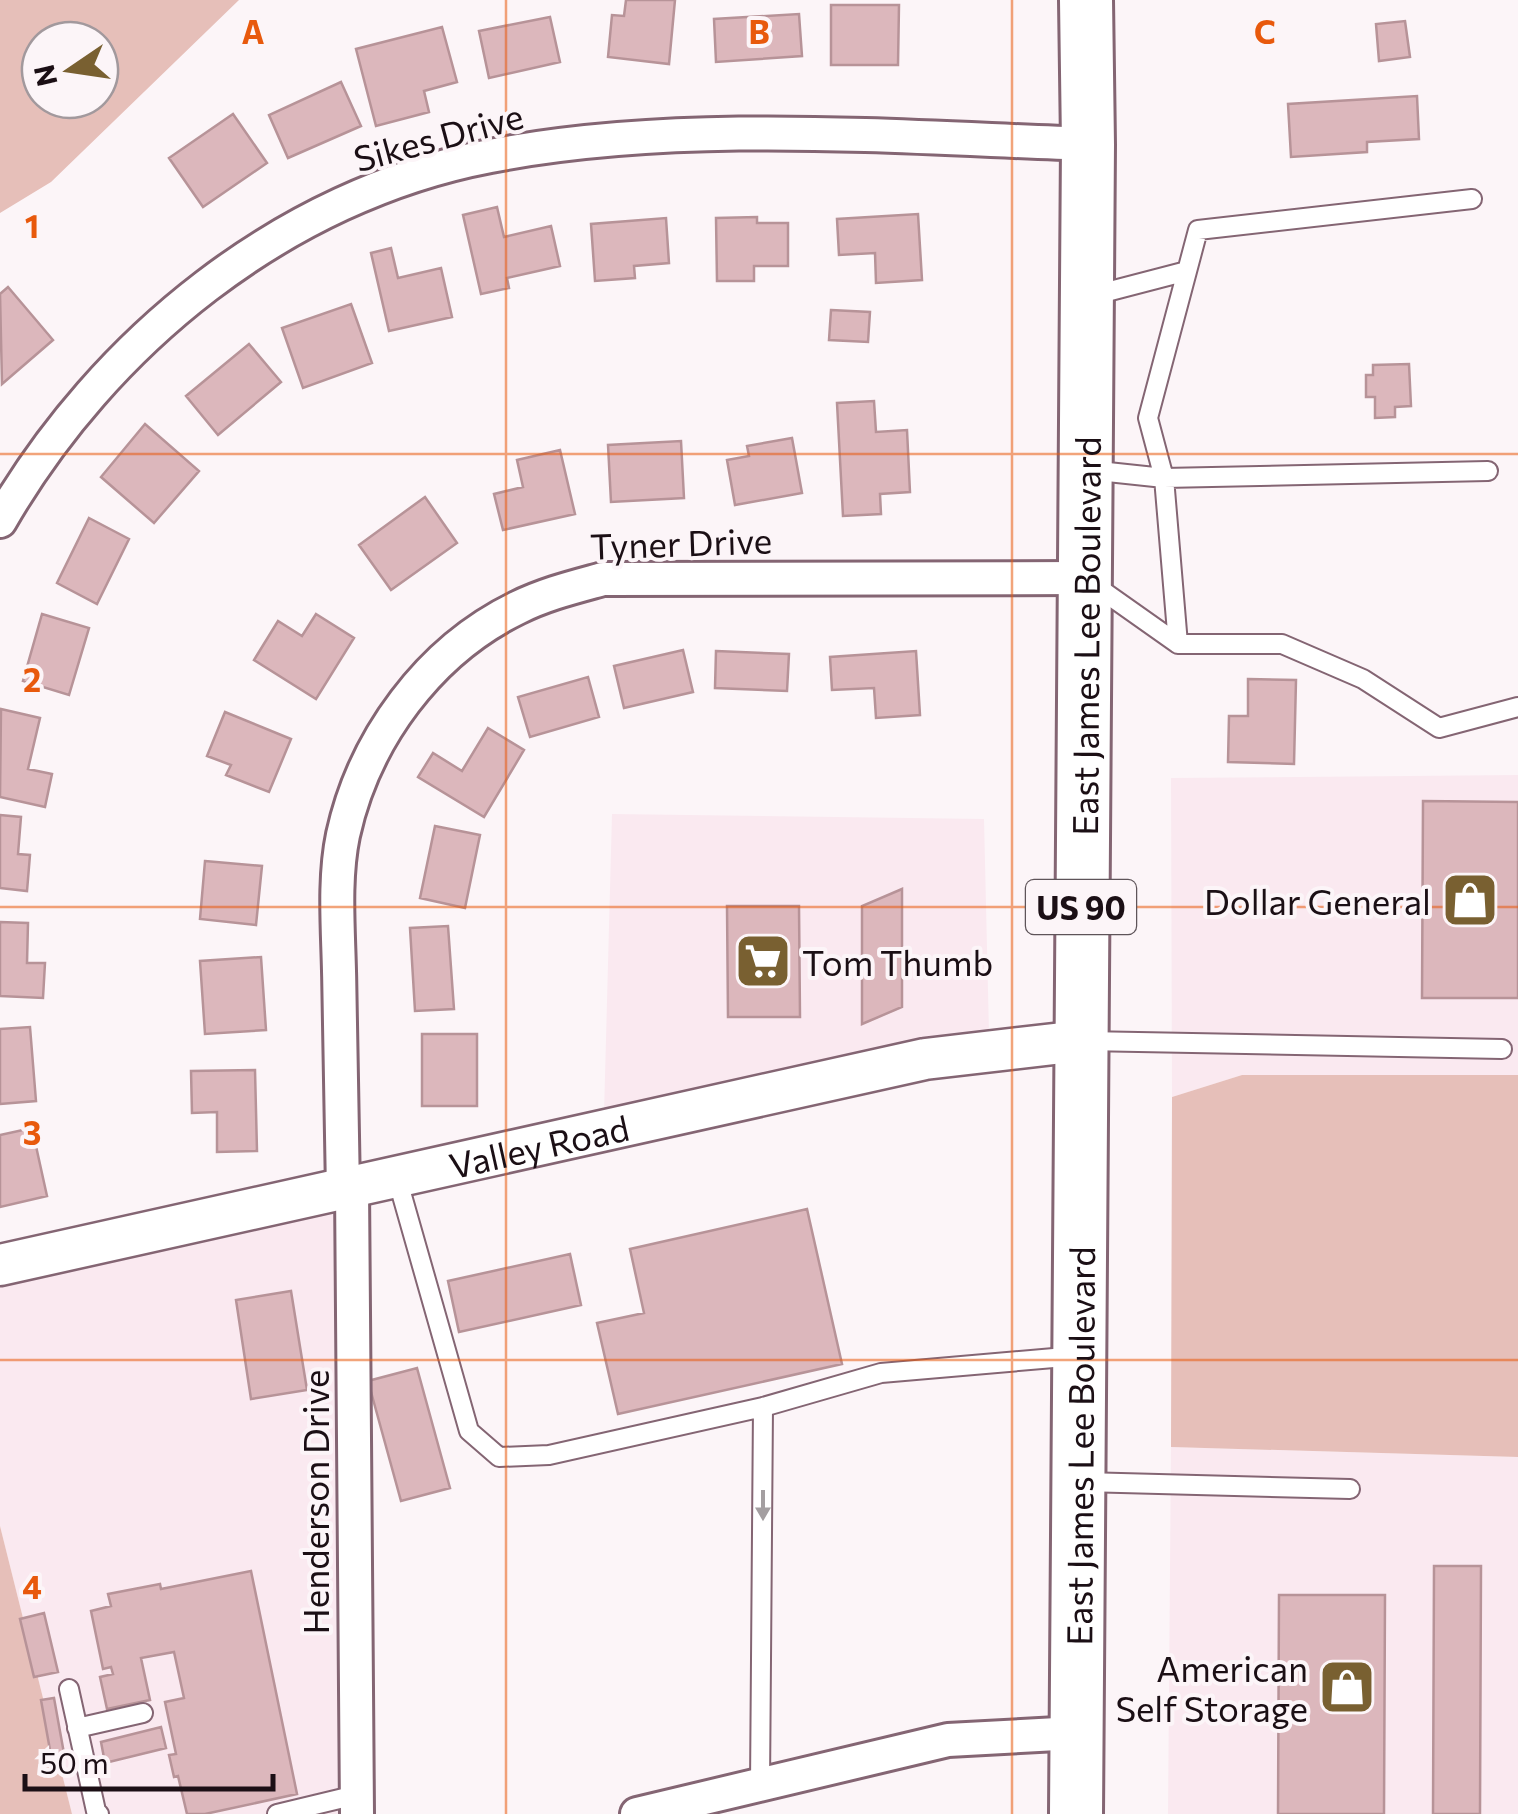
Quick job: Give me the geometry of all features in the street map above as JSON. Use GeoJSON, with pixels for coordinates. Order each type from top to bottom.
{"type":"FeatureCollection","features":[{"type":"Feature","properties":{"kind":"main road","name":"East James Lee Boulevard"},"geometry":{"type":"LineString","coordinates":[[1076,1814],[1086,0]]}},
{"type":"Feature","properties":{"kind":"street","name":"Sikes Drive"},"geometry":{"type":"LineString","coordinates":[[0,521],[46,449],[156,326],[231,269],[303,224],[379,189],[486,156],[611,139],[708,134],[1088,144]]}},
{"type":"Feature","properties":{"kind":"street","name":"Tyner Drive"},"geometry":{"type":"LineString","coordinates":[[348,1190],[339,947],[339,861],[343,837],[350,806],[377,744],[409,694],[460,643],[515,609],[558,591],[603,579],[1084,578]]}},
{"type":"Feature","properties":{"kind":"street","name":"Valley Road"},"geometry":{"type":"LineString","coordinates":[[0,1266],[925,1059],[1080,1041]]}},
{"type":"Feature","properties":{"kind":"street","name":"Henderson Drive"},"geometry":{"type":"LineString","coordinates":[[348,1190],[357,1805]]}},
{"type":"Feature","properties":{"kind":"street"},"geometry":{"type":"LineString","coordinates":[[637,1814],[948,1740],[1076,1732]]}},
{"type":"Feature","properties":{"kind":"lane"},"geometry":{"type":"LineString","coordinates":[[1178,644],[1164,478],[1148,418],[1198,230],[1472,199]]}},
{"type":"Feature","properties":{"kind":"lane"},"geometry":{"type":"LineString","coordinates":[[1086,297],[1187,271]]}},
{"type":"Feature","properties":{"kind":"lane"},"geometry":{"type":"LineString","coordinates":[[1086,470],[1164,478],[1488,471]]}},
{"type":"Feature","properties":{"kind":"lane"},"geometry":{"type":"LineString","coordinates":[[1084,578],[1178,644],[1282,644],[1363,679],[1439,728],[1518,707]]}},
{"type":"Feature","properties":{"kind":"lane"},"geometry":{"type":"LineString","coordinates":[[1080,1041],[1502,1049]]}},
{"type":"Feature","properties":{"kind":"lane"},"geometry":{"type":"LineString","coordinates":[[397,1178],[469,1432],[499,1457],[549,1455],[764,1408],[882,1373],[1078,1356]]}},
{"type":"Feature","properties":{"kind":"lane"},"geometry":{"type":"LineString","coordinates":[[760,1784],[764,1408]]}},
{"type":"Feature","properties":{"kind":"lane"},"geometry":{"type":"LineString","coordinates":[[1078,1482],[1350,1490]]}},
{"type":"Feature","properties":{"kind":"lane"},"geometry":{"type":"LineString","coordinates":[[68,1689],[96,1811],[100,1814]]}},
{"type":"Feature","properties":{"kind":"lane"},"geometry":{"type":"LineString","coordinates":[[77,1728],[143,1714]]}},
{"type":"Feature","properties":{"kind":"lane"},"geometry":{"type":"LineString","coordinates":[[276,1814],[357,1805]]}},
{"type":"Feature","properties":{"kind":"shaded area"},"geometry":{"type":"Polygon","coordinates":[[[0,0],[239,0],[120,115],[120,20],[20,20],[20,120],[115,120],[51,182],[0,213],[0,0]]]}},
{"type":"Feature","properties":{"kind":"shaded area"},"geometry":{"type":"Polygon","coordinates":[[[1518,775],[1518,1075],[1242,1075],[1172,1097],[1171,778],[1518,775]]]}},
{"type":"Feature","properties":{"kind":"shaded area"},"geometry":{"type":"Polygon","coordinates":[[[612,814],[984,819],[989,1033],[604,1114],[612,814]]]}},
{"type":"Feature","properties":{"kind":"shaded area"},"geometry":{"type":"Polygon","coordinates":[[[1242,1075],[1518,1075],[1518,1457],[1171,1447],[1172,1097],[1242,1075]]]}},
{"type":"Feature","properties":{"kind":"shaded area"},"geometry":{"type":"Polygon","coordinates":[[[333,1210],[338,1814],[72,1814],[0,1526],[0,1283],[333,1210]]]}},
{"type":"Feature","properties":{"kind":"shaded area"},"geometry":{"type":"Polygon","coordinates":[[[1171,1447],[1518,1457],[1518,1814],[1168,1814],[1171,1447]]]}},
{"type":"Feature","properties":{"kind":"shaded area"},"geometry":{"type":"Polygon","coordinates":[[[0,1526],[72,1814],[0,1814],[0,1526]]]}},
{"type":"Feature","properties":{"kind":"building"},"geometry":{"type":"Polygon","coordinates":[[[626,0],[675,0],[669,64],[608,57],[612,15],[624,16],[626,0]]]}},
{"type":"Feature","properties":{"kind":"building"},"geometry":{"type":"Polygon","coordinates":[[[831,5],[899,5],[898,65],[831,65],[831,5]]]}},
{"type":"Feature","properties":{"kind":"building"},"geometry":{"type":"Polygon","coordinates":[[[799,14],[802,56],[716,62],[714,19],[799,14]]]}},
{"type":"Feature","properties":{"kind":"building"},"geometry":{"type":"Polygon","coordinates":[[[550,17],[560,62],[489,78],[479,31],[550,17]]]}},
{"type":"Feature","properties":{"kind":"building"},"geometry":{"type":"Polygon","coordinates":[[[1405,21],[1410,57],[1379,61],[1376,24],[1405,21]]]}},
{"type":"Feature","properties":{"kind":"building"},"geometry":{"type":"Polygon","coordinates":[[[442,27],[457,82],[424,91],[429,112],[376,126],[356,49],[442,27]]]}},
{"type":"Feature","properties":{"kind":"building"},"geometry":{"type":"Polygon","coordinates":[[[341,82],[361,126],[288,158],[269,115],[341,82]]]}},
{"type":"Feature","properties":{"kind":"building"},"geometry":{"type":"Polygon","coordinates":[[[1417,96],[1419,139],[1367,142],[1367,152],[1291,157],[1288,104],[1417,96]]]}},
{"type":"Feature","properties":{"kind":"building"},"geometry":{"type":"Polygon","coordinates":[[[233,114],[267,163],[203,207],[169,158],[233,114]]]}},
{"type":"Feature","properties":{"kind":"building"},"geometry":{"type":"Polygon","coordinates":[[[497,207],[504,237],[551,226],[560,266],[507,278],[509,288],[481,294],[463,215],[497,207]]]}},
{"type":"Feature","properties":{"kind":"building"},"geometry":{"type":"Polygon","coordinates":[[[918,214],[922,280],[876,283],[875,253],[839,255],[837,219],[918,214]]]}},
{"type":"Feature","properties":{"kind":"building"},"geometry":{"type":"Polygon","coordinates":[[[757,217],[757,223],[788,223],[788,266],[754,266],[754,281],[717,281],[716,218],[757,217]]]}},
{"type":"Feature","properties":{"kind":"building"},"geometry":{"type":"Polygon","coordinates":[[[666,218],[669,263],[634,266],[635,278],[595,281],[591,224],[666,218]]]}},
{"type":"Feature","properties":{"kind":"building"},"geometry":{"type":"Polygon","coordinates":[[[391,248],[398,278],[441,268],[452,317],[389,331],[371,253],[391,248]]]}},
{"type":"Feature","properties":{"kind":"building"},"geometry":{"type":"Polygon","coordinates":[[[8,287],[53,340],[2,384],[0,294],[8,287]]]}},
{"type":"Feature","properties":{"kind":"building"},"geometry":{"type":"Polygon","coordinates":[[[351,304],[372,363],[303,388],[282,328],[351,304]]]}},
{"type":"Feature","properties":{"kind":"building"},"geometry":{"type":"Polygon","coordinates":[[[831,310],[870,312],[868,342],[829,340],[831,310]]]}},
{"type":"Feature","properties":{"kind":"building"},"geometry":{"type":"Polygon","coordinates":[[[249,344],[281,382],[218,435],[186,396],[249,344]]]}},
{"type":"Feature","properties":{"kind":"building"},"geometry":{"type":"Polygon","coordinates":[[[1409,364],[1411,406],[1395,407],[1395,417],[1375,418],[1375,397],[1366,397],[1366,375],[1373,375],[1373,365],[1409,364]]]}},
{"type":"Feature","properties":{"kind":"building"},"geometry":{"type":"Polygon","coordinates":[[[874,401],[876,432],[907,430],[910,492],[880,494],[881,514],[843,516],[837,403],[874,401]]]}},
{"type":"Feature","properties":{"kind":"building"},"geometry":{"type":"Polygon","coordinates":[[[145,424],[199,471],[154,523],[101,477],[145,424]]]}},
{"type":"Feature","properties":{"kind":"building"},"geometry":{"type":"Polygon","coordinates":[[[792,438],[802,493],[735,505],[727,460],[749,456],[747,446],[792,438]]]}},
{"type":"Feature","properties":{"kind":"building"},"geometry":{"type":"Polygon","coordinates":[[[681,441],[684,498],[611,502],[608,445],[681,441]]]}},
{"type":"Feature","properties":{"kind":"building"},"geometry":{"type":"Polygon","coordinates":[[[560,450],[575,514],[503,530],[494,494],[523,487],[517,460],[560,450]]]}},
{"type":"Feature","properties":{"kind":"building"},"geometry":{"type":"Polygon","coordinates":[[[425,497],[457,543],[391,590],[359,545],[425,497]]]}},
{"type":"Feature","properties":{"kind":"building"},"geometry":{"type":"Polygon","coordinates":[[[89,518],[129,539],[97,604],[57,583],[89,518]]]}},
{"type":"Feature","properties":{"kind":"building"},"geometry":{"type":"Polygon","coordinates":[[[42,614],[89,628],[69,695],[23,681],[42,614]]]}},
{"type":"Feature","properties":{"kind":"building"},"geometry":{"type":"Polygon","coordinates":[[[316,614],[354,638],[316,699],[254,660],[278,621],[302,636],[316,614]]]}},
{"type":"Feature","properties":{"kind":"building"},"geometry":{"type":"Polygon","coordinates":[[[683,650],[693,692],[624,708],[614,666],[683,650]]]}},
{"type":"Feature","properties":{"kind":"building"},"geometry":{"type":"Polygon","coordinates":[[[716,651],[789,654],[787,691],[715,688],[716,651]]]}},
{"type":"Feature","properties":{"kind":"building"},"geometry":{"type":"Polygon","coordinates":[[[916,651],[920,715],[876,718],[874,688],[832,690],[830,657],[916,651]]]}},
{"type":"Feature","properties":{"kind":"building"},"geometry":{"type":"Polygon","coordinates":[[[588,677],[599,717],[530,737],[518,697],[588,677]]]}},
{"type":"Feature","properties":{"kind":"building"},"geometry":{"type":"Polygon","coordinates":[[[1248,679],[1296,680],[1294,764],[1228,762],[1229,716],[1248,716],[1248,679]]]}},
{"type":"Feature","properties":{"kind":"building"},"geometry":{"type":"Polygon","coordinates":[[[1,709],[40,718],[28,769],[52,774],[45,807],[0,797],[1,709]]]}},
{"type":"Feature","properties":{"kind":"building"},"geometry":{"type":"Polygon","coordinates":[[[225,712],[291,739],[269,792],[226,775],[231,765],[207,756],[225,712]]]}},
{"type":"Feature","properties":{"kind":"building"},"geometry":{"type":"Polygon","coordinates":[[[488,728],[524,750],[484,817],[418,777],[433,753],[462,771],[488,728]]]}},
{"type":"Feature","properties":{"kind":"building","name":"Dollar General"},"geometry":{"type":"Polygon","coordinates":[[[1423,801],[1518,802],[1518,998],[1422,998],[1423,801]]]}},
{"type":"Feature","properties":{"kind":"building"},"geometry":{"type":"Polygon","coordinates":[[[0,815],[21,817],[18,854],[30,855],[27,891],[0,888],[0,815]]]}},
{"type":"Feature","properties":{"kind":"building"},"geometry":{"type":"Polygon","coordinates":[[[435,826],[480,835],[465,908],[420,898],[435,826]]]}},
{"type":"Feature","properties":{"kind":"building"},"geometry":{"type":"Polygon","coordinates":[[[205,861],[262,866],[256,925],[200,919],[205,861]]]}},
{"type":"Feature","properties":{"kind":"building","name":"Tom Thumb"},"geometry":{"type":"Polygon","coordinates":[[[902,889],[902,1007],[862,1024],[862,906],[902,889]]]}},
{"type":"Feature","properties":{"kind":"building","name":"Tom Thumb"},"geometry":{"type":"Polygon","coordinates":[[[727,906],[799,906],[800,1017],[728,1017],[727,906]]]}},
{"type":"Feature","properties":{"kind":"building"},"geometry":{"type":"Polygon","coordinates":[[[0,922],[28,923],[27,963],[45,963],[43,998],[0,996],[0,922]]]}},
{"type":"Feature","properties":{"kind":"building"},"geometry":{"type":"Polygon","coordinates":[[[448,926],[454,1009],[415,1011],[410,928],[448,926]]]}},
{"type":"Feature","properties":{"kind":"building"},"geometry":{"type":"Polygon","coordinates":[[[261,957],[266,1030],[205,1034],[200,961],[261,957]]]}},
{"type":"Feature","properties":{"kind":"building"},"geometry":{"type":"Polygon","coordinates":[[[30,1027],[36,1101],[0,1104],[0,1029],[30,1027]]]}},
{"type":"Feature","properties":{"kind":"building"},"geometry":{"type":"Polygon","coordinates":[[[422,1034],[477,1034],[477,1106],[422,1106],[422,1034]]]}},
{"type":"Feature","properties":{"kind":"building"},"geometry":{"type":"Polygon","coordinates":[[[255,1070],[257,1151],[217,1152],[217,1112],[192,1113],[191,1071],[255,1070]]]}},
{"type":"Feature","properties":{"kind":"building"},"geometry":{"type":"Polygon","coordinates":[[[32,1128],[47,1196],[0,1207],[0,1135],[32,1128]]]}},
{"type":"Feature","properties":{"kind":"building"},"geometry":{"type":"Polygon","coordinates":[[[807,1209],[842,1364],[618,1414],[597,1323],[644,1313],[630,1249],[807,1209]]]}},
{"type":"Feature","properties":{"kind":"building"},"geometry":{"type":"Polygon","coordinates":[[[570,1254],[581,1305],[459,1332],[448,1281],[570,1254]]]}},
{"type":"Feature","properties":{"kind":"building"},"geometry":{"type":"Polygon","coordinates":[[[291,1291],[307,1390],[251,1399],[236,1300],[291,1291]]]}},
{"type":"Feature","properties":{"kind":"building"},"geometry":{"type":"Polygon","coordinates":[[[417,1368],[450,1488],[401,1501],[368,1381],[417,1368]]]}},
{"type":"Feature","properties":{"kind":"building"},"geometry":{"type":"Polygon","coordinates":[[[1434,1566],[1481,1566],[1480,1814],[1433,1814],[1434,1566]]]}},
{"type":"Feature","properties":{"kind":"building"},"geometry":{"type":"Polygon","coordinates":[[[251,1571],[297,1794],[205,1814],[187,1814],[169,1755],[176,1754],[165,1702],[184,1698],[174,1652],[141,1658],[150,1700],[107,1709],[100,1677],[113,1674],[111,1667],[103,1669],[91,1611],[111,1606],[108,1594],[160,1584],[161,1589],[251,1571]]]}},
{"type":"Feature","properties":{"kind":"building"},"geometry":{"type":"Polygon","coordinates":[[[1279,1595],[1385,1595],[1384,1814],[1278,1814],[1279,1595]]]}},
{"type":"Feature","properties":{"kind":"building"},"geometry":{"type":"Polygon","coordinates":[[[44,1613],[58,1672],[34,1677],[20,1619],[44,1613]]]}},
{"type":"Feature","properties":{"kind":"building"},"geometry":{"type":"Polygon","coordinates":[[[54,1698],[65,1759],[52,1761],[41,1700],[54,1698]]]}},
{"type":"Feature","properties":{"kind":"building"},"geometry":{"type":"Polygon","coordinates":[[[161,1727],[166,1748],[105,1763],[101,1742],[161,1727]]]}},
{"type":"Feature","properties":{"kind":"place","name":"Dollar General"},"geometry":{"type":"Point","coordinates":[1470,900]}},
{"type":"Feature","properties":{"kind":"place","name":"Tom Thumb"},"geometry":{"type":"Point","coordinates":[763,961]}},
{"type":"Feature","properties":{"kind":"place","name":"American Self Storage"},"geometry":{"type":"Point","coordinates":[1347,1687]}}]}
